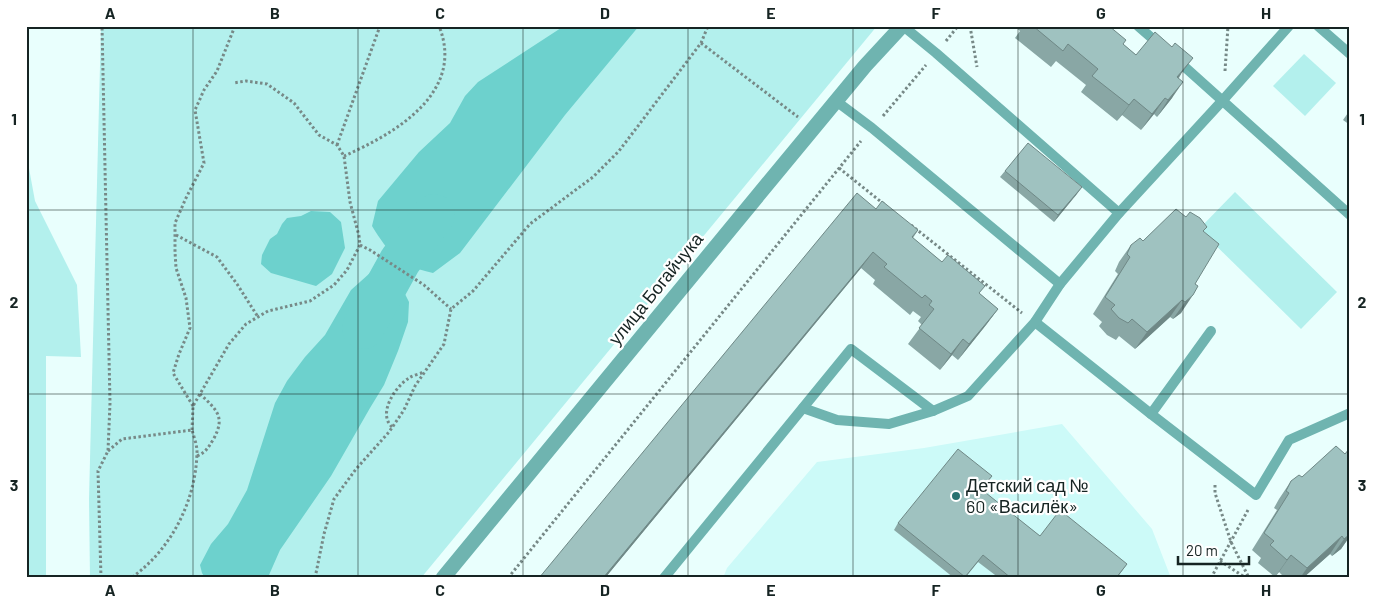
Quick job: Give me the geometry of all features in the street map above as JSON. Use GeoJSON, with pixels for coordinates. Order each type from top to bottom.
{"type":"FeatureCollection","features":[{"type":"Feature","properties":{"kind":"street","name":"улица Богайчука"},"geometry":{"type":"LineString","coordinates":[[443,578],[896,28]]}},
{"type":"Feature","properties":{"kind":"lane"},"geometry":{"type":"LineString","coordinates":[[1138,26],[1350,215]]}},
{"type":"Feature","properties":{"kind":"lane"},"geometry":{"type":"LineString","coordinates":[[803,408],[837,420],[889,424],[932,411],[968,396],[1035,322],[1060,284],[1119,213],[1289,26]]}},
{"type":"Feature","properties":{"kind":"lane"},"geometry":{"type":"LineString","coordinates":[[1318,26],[1350,54]]}},
{"type":"Feature","properties":{"kind":"lane"},"geometry":{"type":"LineString","coordinates":[[896,28],[936,53],[1119,213]]}},
{"type":"Feature","properties":{"kind":"lane"},"geometry":{"type":"LineString","coordinates":[[836,101],[872,128],[1060,284]]}},
{"type":"Feature","properties":{"kind":"lane"},"geometry":{"type":"LineString","coordinates":[[1035,322],[1256,495],[1289,440],[1350,413]]}},
{"type":"Feature","properties":{"kind":"lane"},"geometry":{"type":"LineString","coordinates":[[1151,414],[1211,331]]}},
{"type":"Feature","properties":{"kind":"lane"},"geometry":{"type":"LineString","coordinates":[[664,578],[851,349],[932,411]]}},
{"type":"Feature","properties":{"kind":"path"},"geometry":{"type":"LineString","coordinates":[[102,26],[110,403],[108,451]]}},
{"type":"Feature","properties":{"kind":"path"},"geometry":{"type":"LineString","coordinates":[[193,406],[173,373],[190,328],[186,298],[176,268],[175,223],[204,163],[195,110],[204,90],[217,71],[235,26]]}},
{"type":"Feature","properties":{"kind":"path"},"geometry":{"type":"LineString","coordinates":[[337,145],[380,26]]}},
{"type":"Feature","properties":{"kind":"path"},"geometry":{"type":"LineString","coordinates":[[344,156],[387,135],[408,121],[424,104],[438,84],[443,69],[445,49],[439,26]]}},
{"type":"Feature","properties":{"kind":"path"},"geometry":{"type":"LineString","coordinates":[[315,578],[324,534],[334,499],[404,410],[415,386],[444,344],[451,308],[473,291],[530,224],[593,177],[619,151],[701,43],[708,26]]}},
{"type":"Feature","properties":{"kind":"path"},"geometry":{"type":"LineString","coordinates":[[970,26],[981,92]]}},
{"type":"Feature","properties":{"kind":"path"},"geometry":{"type":"LineString","coordinates":[[1223,100],[1228,26]]}},
{"type":"Feature","properties":{"kind":"path"},"geometry":{"type":"LineString","coordinates":[[701,43],[800,119]]}},
{"type":"Feature","properties":{"kind":"path"},"geometry":{"type":"LineString","coordinates":[[508,578],[839,168],[936,53]]}},
{"type":"Feature","properties":{"kind":"path"},"geometry":{"type":"LineString","coordinates":[[131,578],[160,550],[175,532],[186,505],[195,472],[197,450],[192,430],[193,406],[229,344],[246,324],[268,311],[310,301],[334,285],[347,270],[360,245],[350,202],[344,156],[337,145],[319,135],[294,103],[267,84],[246,81],[233,83]]}},
{"type":"Feature","properties":{"kind":"path"},"geometry":{"type":"LineString","coordinates":[[839,168],[886,205]]}},
{"type":"Feature","properties":{"kind":"path"},"geometry":{"type":"LineString","coordinates":[[909,224],[1035,322]]}},
{"type":"Feature","properties":{"kind":"path"},"geometry":{"type":"LineString","coordinates":[[175,235],[217,257],[258,317]]}},
{"type":"Feature","properties":{"kind":"path"},"geometry":{"type":"LineString","coordinates":[[360,245],[424,285],[451,308]]}},
{"type":"Feature","properties":{"kind":"path"},"geometry":{"type":"LineString","coordinates":[[392,427],[388,423],[386,411],[392,397],[409,377],[425,372]]}},
{"type":"Feature","properties":{"kind":"path"},"geometry":{"type":"LineString","coordinates":[[196,456],[206,452],[218,431],[220,419],[215,408],[200,394]]}},
{"type":"Feature","properties":{"kind":"path"},"geometry":{"type":"LineString","coordinates":[[101,578],[98,471],[108,451],[122,439],[192,430]]}},
{"type":"Feature","properties":{"kind":"path"},"geometry":{"type":"LineString","coordinates":[[1214,463],[1215,493],[1231,542],[1248,578]]}},
{"type":"Feature","properties":{"kind":"path"},"geometry":{"type":"LineString","coordinates":[[1212,578],[1256,495]]}},
{"type":"Feature","properties":{"kind":"path"},"geometry":{"type":"LineString","coordinates":[[1220,561],[1248,578]]}},
{"type":"Feature","properties":{"kind":"shaded area"},"geometry":{"type":"Polygon","coordinates":[[[101,26],[877,26],[421,578],[90,578],[89,499],[101,26]]]}},
{"type":"Feature","properties":{"kind":"shaded area"},"geometry":{"type":"Polygon","coordinates":[[[564,26],[639,26],[565,115],[460,253],[433,273],[421,270],[396,257],[390,252],[372,226],[378,201],[419,152],[450,123],[465,96],[478,82],[564,26]]]}},
{"type":"Feature","properties":{"kind":"shaded area"},"geometry":{"type":"Polygon","coordinates":[[[1304,54],[1336,83],[1305,116],[1273,86],[1304,54]]]}},
{"type":"Feature","properties":{"kind":"shaded area"},"geometry":{"type":"Polygon","coordinates":[[[26,152],[35,201],[77,285],[81,357],[46,356],[46,578],[26,578],[26,152]]]}},
{"type":"Feature","properties":{"kind":"shaded area"},"geometry":{"type":"Polygon","coordinates":[[[1235,192],[1337,292],[1301,329],[1199,229],[1235,192]]]}},
{"type":"Feature","properties":{"kind":"shaded area"},"geometry":{"type":"Polygon","coordinates":[[[311,211],[330,212],[341,222],[345,248],[332,274],[316,286],[271,273],[261,264],[262,255],[270,239],[277,234],[287,218],[301,216],[311,211]]]}},
{"type":"Feature","properties":{"kind":"shaded area"},"geometry":{"type":"Polygon","coordinates":[[[381,272],[391,277],[401,286],[409,302],[408,322],[384,385],[331,476],[280,550],[269,575],[264,578],[205,578],[200,565],[211,544],[228,524],[247,490],[275,403],[287,381],[325,335],[351,290],[370,273],[381,272]]]}},
{"type":"Feature","properties":{"kind":"shaded area","name":"Детский сад № 60 «Василёк»"},"geometry":{"type":"Polygon","coordinates":[[[1062,424],[1152,529],[1171,578],[723,578],[727,568],[817,462],[924,448],[1062,424]]]}},
{"type":"Feature","properties":{"kind":"building"},"geometry":{"type":"Polygon","coordinates":[[[1033,26],[1109,26],[1126,40],[1123,44],[1136,55],[1155,32],[1172,47],[1175,43],[1193,58],[1177,77],[1183,82],[1168,100],[1165,98],[1152,114],[1134,99],[1129,105],[1092,76],[1098,69],[1068,44],[1063,51],[1033,26]]]}},
{"type":"Feature","properties":{"kind":"building"},"geometry":{"type":"Polygon","coordinates":[[[1028,143],[1082,187],[1058,215],[1005,171],[1028,143]]]}},
{"type":"Feature","properties":{"kind":"building"},"geometry":{"type":"Polygon","coordinates":[[[857,193],[876,209],[882,201],[918,230],[912,237],[942,262],[948,255],[985,286],[979,293],[998,309],[969,344],[963,339],[951,354],[919,328],[934,309],[929,305],[932,301],[925,295],[922,298],[884,267],[887,264],[873,252],[603,578],[539,578],[857,193]]]}},
{"type":"Feature","properties":{"kind":"building"},"geometry":{"type":"Polygon","coordinates":[[[1176,209],[1186,217],[1190,212],[1200,218],[1207,227],[1203,231],[1219,244],[1195,284],[1198,286],[1193,295],[1185,302],[1182,300],[1147,332],[1132,319],[1128,323],[1119,318],[1111,309],[1115,305],[1105,297],[1130,257],[1127,254],[1131,245],[1140,238],[1143,241],[1176,209]]]}},
{"type":"Feature","properties":{"kind":"building"},"geometry":{"type":"Polygon","coordinates":[[[1336,446],[1345,454],[1350,450],[1350,534],[1344,539],[1342,536],[1307,568],[1291,555],[1287,560],[1270,545],[1274,541],[1264,533],[1289,493],[1286,491],[1291,481],[1299,475],[1302,477],[1336,446]]]}},
{"type":"Feature","properties":{"kind":"building"},"geometry":{"type":"Polygon","coordinates":[[[958,449],[992,476],[981,489],[1040,536],[1060,510],[1127,564],[1116,578],[1011,578],[983,555],[965,577],[898,523],[958,449]]]}},
{"type":"Feature","properties":{"kind":"waterway"},"geometry":{"type":"LineString","coordinates":[[363,328],[400,261],[434,215]]}},
{"type":"Feature","properties":{"kind":"place","name":"Детский сад № 60 «Василёк»"},"geometry":{"type":"Point","coordinates":[956,496]}}]}
